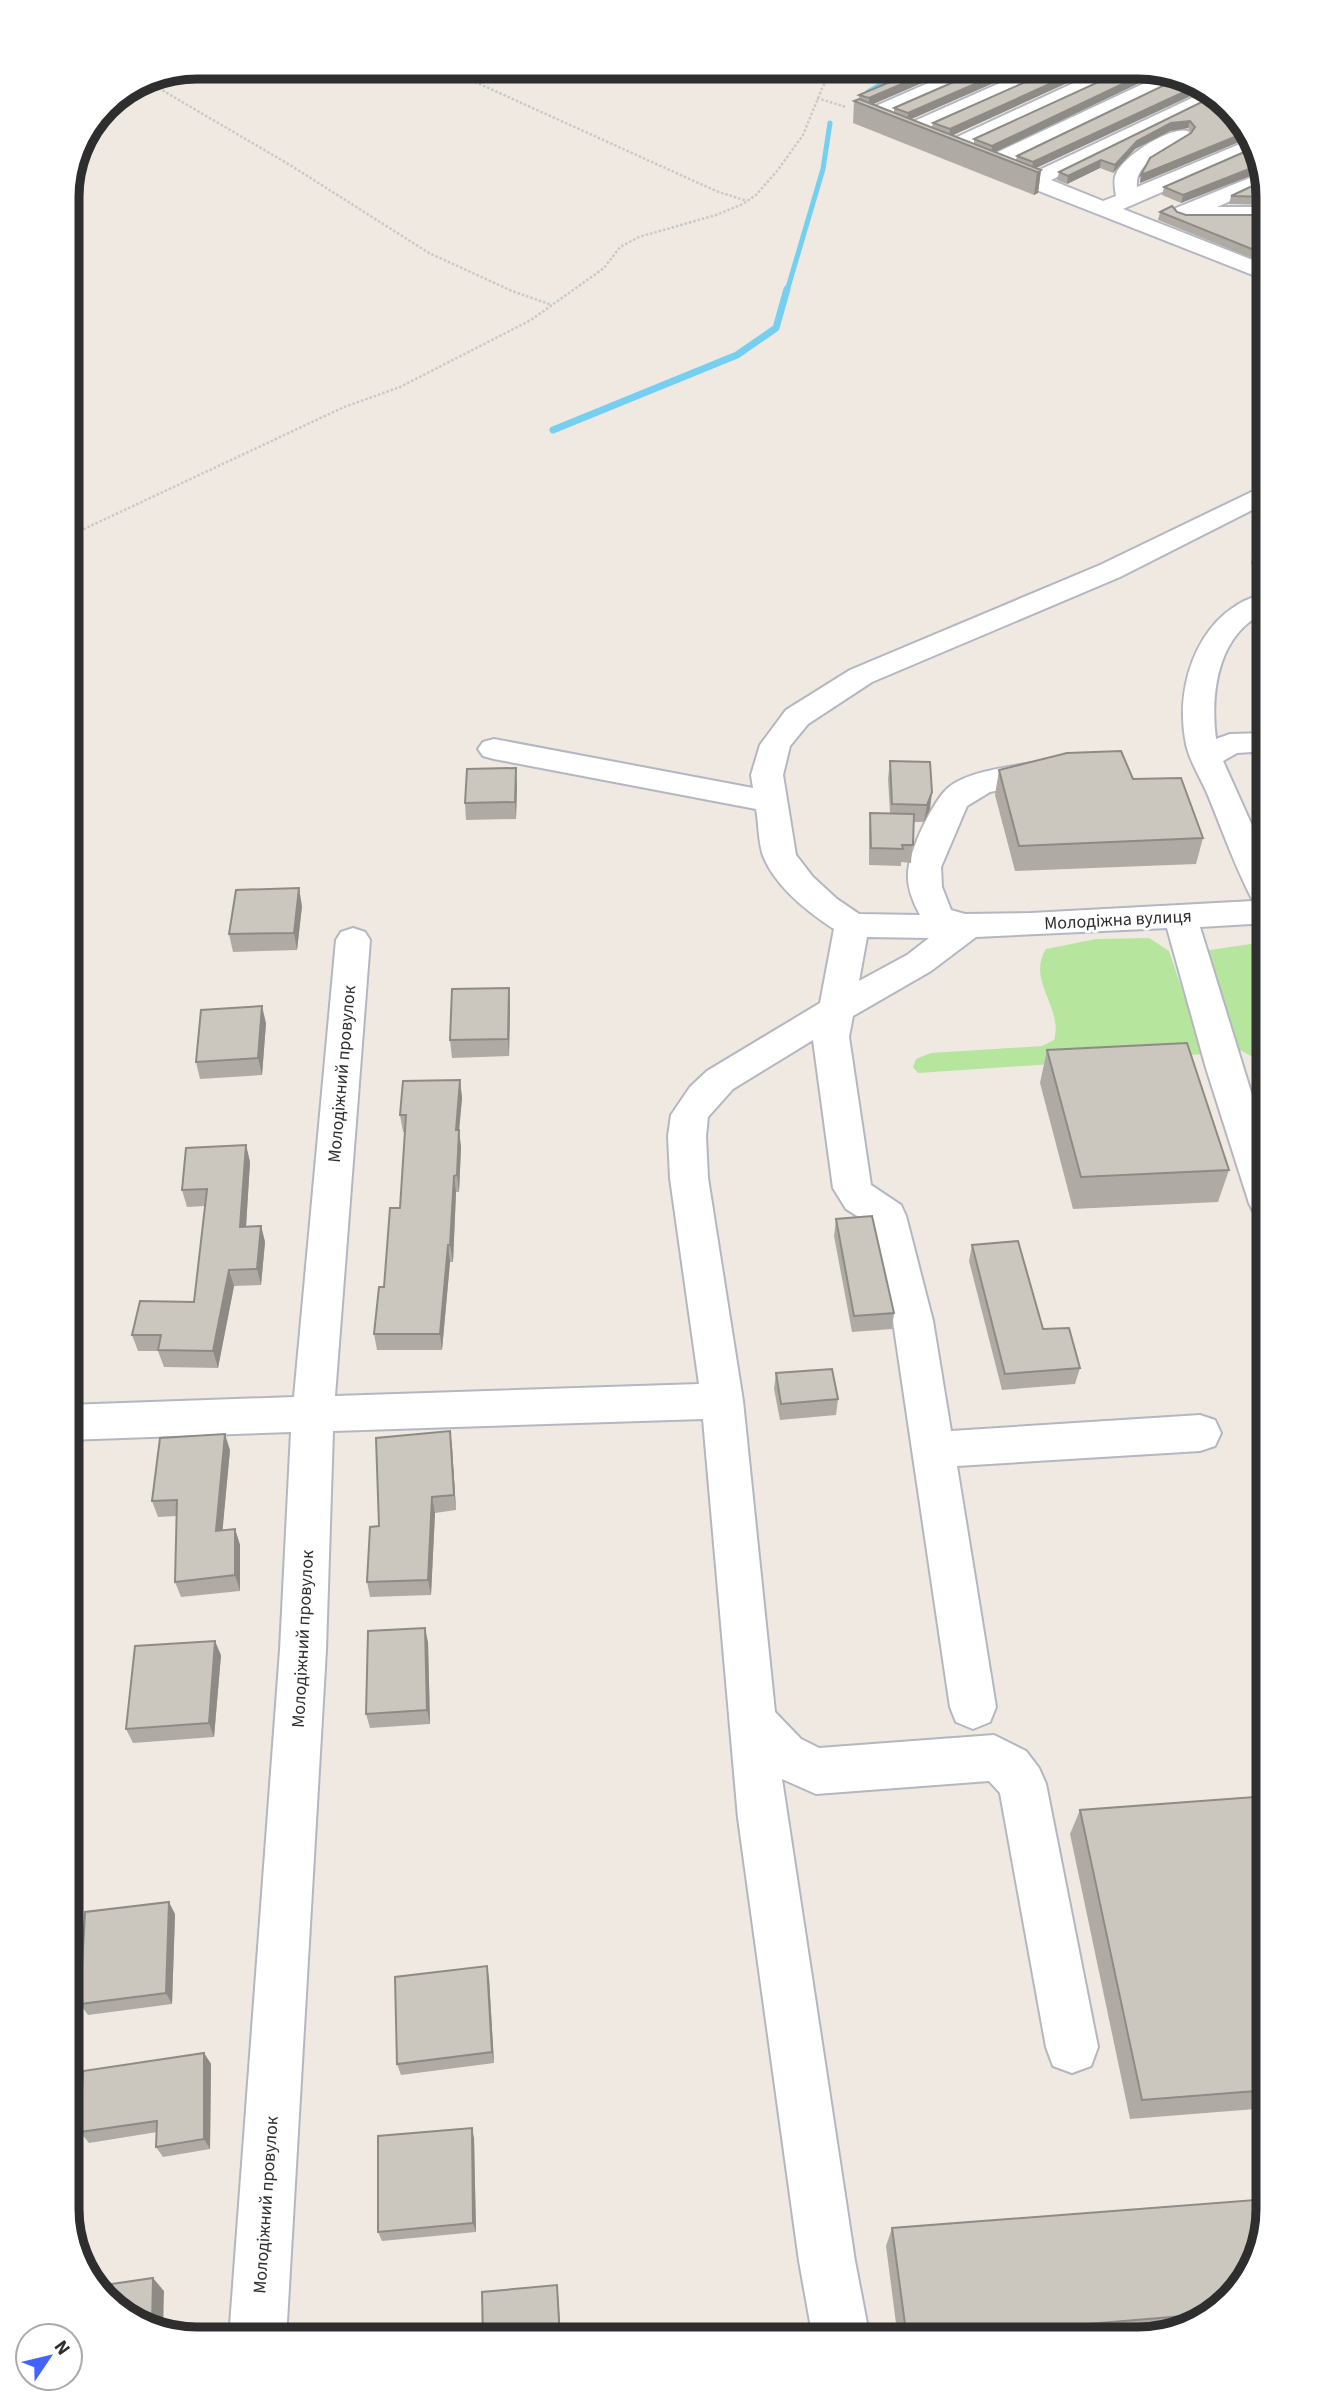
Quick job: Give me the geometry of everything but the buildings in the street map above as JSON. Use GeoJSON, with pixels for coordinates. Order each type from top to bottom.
{"type":"FeatureCollection","features":[{"type":"Feature","properties":{"kind":"street"},"geometry":{"type":"LineString","coordinates":[[861,113],[950,79]]}},
{"type":"Feature","properties":{"kind":"street"},"geometry":{"type":"LineString","coordinates":[[908,131],[1025,79]]}},
{"type":"Feature","properties":{"kind":"street"},"geometry":{"type":"LineString","coordinates":[[949,148],[1098,79]]}},
{"type":"Feature","properties":{"kind":"street"},"geometry":{"type":"LineString","coordinates":[[992,164],[1164,82]]}},
{"type":"Feature","properties":{"kind":"street"},"geometry":{"type":"LineString","coordinates":[[1033,181],[1203,98]]}},
{"type":"Feature","properties":{"kind":"street"},"geometry":{"type":"LineString","coordinates":[[861,113],[1256,269]]}},
{"type":"Feature","properties":{"kind":"street"},"geometry":{"type":"LineString","coordinates":[[1130,197],[1125,176],[1134,162],[1161,145],[1198,128]]}},
{"type":"Feature","properties":{"kind":"street"},"geometry":{"type":"LineString","coordinates":[[1103,209],[1246,148]]}},
{"type":"Feature","properties":{"kind":"street"},"geometry":{"type":"LineString","coordinates":[[1184,214],[1255,183]]}},
{"type":"Feature","properties":{"kind":"street"},"geometry":{"type":"LineString","coordinates":[[1130,197],[1235,234]]}},
{"type":"Feature","properties":{"kind":"street"},"geometry":{"type":"LineString","coordinates":[[1184,214],[1256,214]]}},
{"type":"Feature","properties":{"kind":"street"},"geometry":{"type":"LineString","coordinates":[[973,1707],[913,1321],[887,1216],[860,1199],[852,1188],[831,1037],[852,925],[825,907],[801,884],[780,857],[767,775],[775,745],[797,717],[827,696],[902,658],[1110,571],[1256,498]]}},
{"type":"Feature","properties":{"kind":"street"},"geometry":{"type":"LineString","coordinates":[[1256,604],[1237,615],[1221,632],[1209,654],[1198,708],[1201,743],[1256,869]]}},
{"type":"Feature","properties":{"kind":"street"},"geometry":{"type":"LineString","coordinates":[[1208,757],[1230,744],[1256,743]]}},
{"type":"Feature","properties":{"kind":"street"},"geometry":{"type":"LineString","coordinates":[[494,749],[770,801]]}},
{"type":"Feature","properties":{"kind":"street"},"geometry":{"type":"LineString","coordinates":[[967,926],[937,918],[927,897],[925,868],[947,814],[960,795],[978,787],[1073,764]]}},
{"type":"Feature","properties":{"kind":"street","name":"Молодіжна вулиця"},"geometry":{"type":"LineString","coordinates":[[852,925],[967,926],[1256,913]]}},
{"type":"Feature","properties":{"kind":"street"},"geometry":{"type":"LineString","coordinates":[[1181,918],[1224,1068],[1256,1164]]}},
{"type":"Feature","properties":{"kind":"street"},"geometry":{"type":"LineString","coordinates":[[839,2327],[762,1818],[722,1401],[690,1178],[687,1136],[690,1115],[720,1080],[919,963],[967,926]]}},
{"type":"Feature","properties":{"kind":"street","name":"Молодіжний провулок"},"geometry":{"type":"LineString","coordinates":[[258,2327],[303,1650],[313,1415],[353,940]]}},
{"type":"Feature","properties":{"kind":"street"},"geometry":{"type":"LineString","coordinates":[[79,1421],[170,1416],[313,1415],[722,1401]]}},
{"type":"Feature","properties":{"kind":"street"},"geometry":{"type":"LineString","coordinates":[[933,1450],[1200,1433]]}},
{"type":"Feature","properties":{"kind":"street"},"geometry":{"type":"LineString","coordinates":[[751,1720],[784,1755],[816,1771],[994,1758],[1009,1767],[1022,1784],[1072,2048]]}},
{"type":"Feature","properties":{"kind":"street"},"geometry":{"type":"LineString","coordinates":[[762,1818],[788,1791],[816,1771]]}},
{"type":"Feature","properties":{"kind":"path"},"geometry":{"type":"LineString","coordinates":[[470,79],[716,191],[747,201]]}},
{"type":"Feature","properties":{"kind":"path"},"geometry":{"type":"LineString","coordinates":[[79,531],[344,407],[400,387],[531,320],[604,268],[620,247],[639,237],[716,215],[747,201],[777,170],[803,135],[817,98],[823,86],[831,79]]}},
{"type":"Feature","properties":{"kind":"path"},"geometry":{"type":"LineString","coordinates":[[156,87],[290,165],[429,253],[512,291],[553,306]]}},
{"type":"Feature","properties":{"kind":"path"},"geometry":{"type":"LineString","coordinates":[[817,98],[861,113]]}},
{"type":"Feature","properties":{"kind":"green space"},"geometry":{"type":"Polygon","coordinates":[[[1149,938],[1169,951],[1204,1054],[918,1073],[913,1067],[916,1059],[931,1053],[1042,1046],[1054,1040],[1054,1017],[1040,972],[1046,949],[1096,939],[1149,938]]]}},
{"type":"Feature","properties":{"kind":"green space"},"geometry":{"type":"Polygon","coordinates":[[[1256,944],[1256,1057],[1236,1048],[1203,951],[1256,944]]]}},
{"type":"Feature","properties":{"kind":"waterway"},"geometry":{"type":"LineString","coordinates":[[868,92],[890,79]]}},
{"type":"Feature","properties":{"kind":"waterway"},"geometry":{"type":"LineString","coordinates":[[787,291],[823,169],[830,123]]}},
{"type":"Feature","properties":{"kind":"waterway"},"geometry":{"type":"LineString","coordinates":[[553,430],[737,355],[776,328],[787,289]]}}]}
